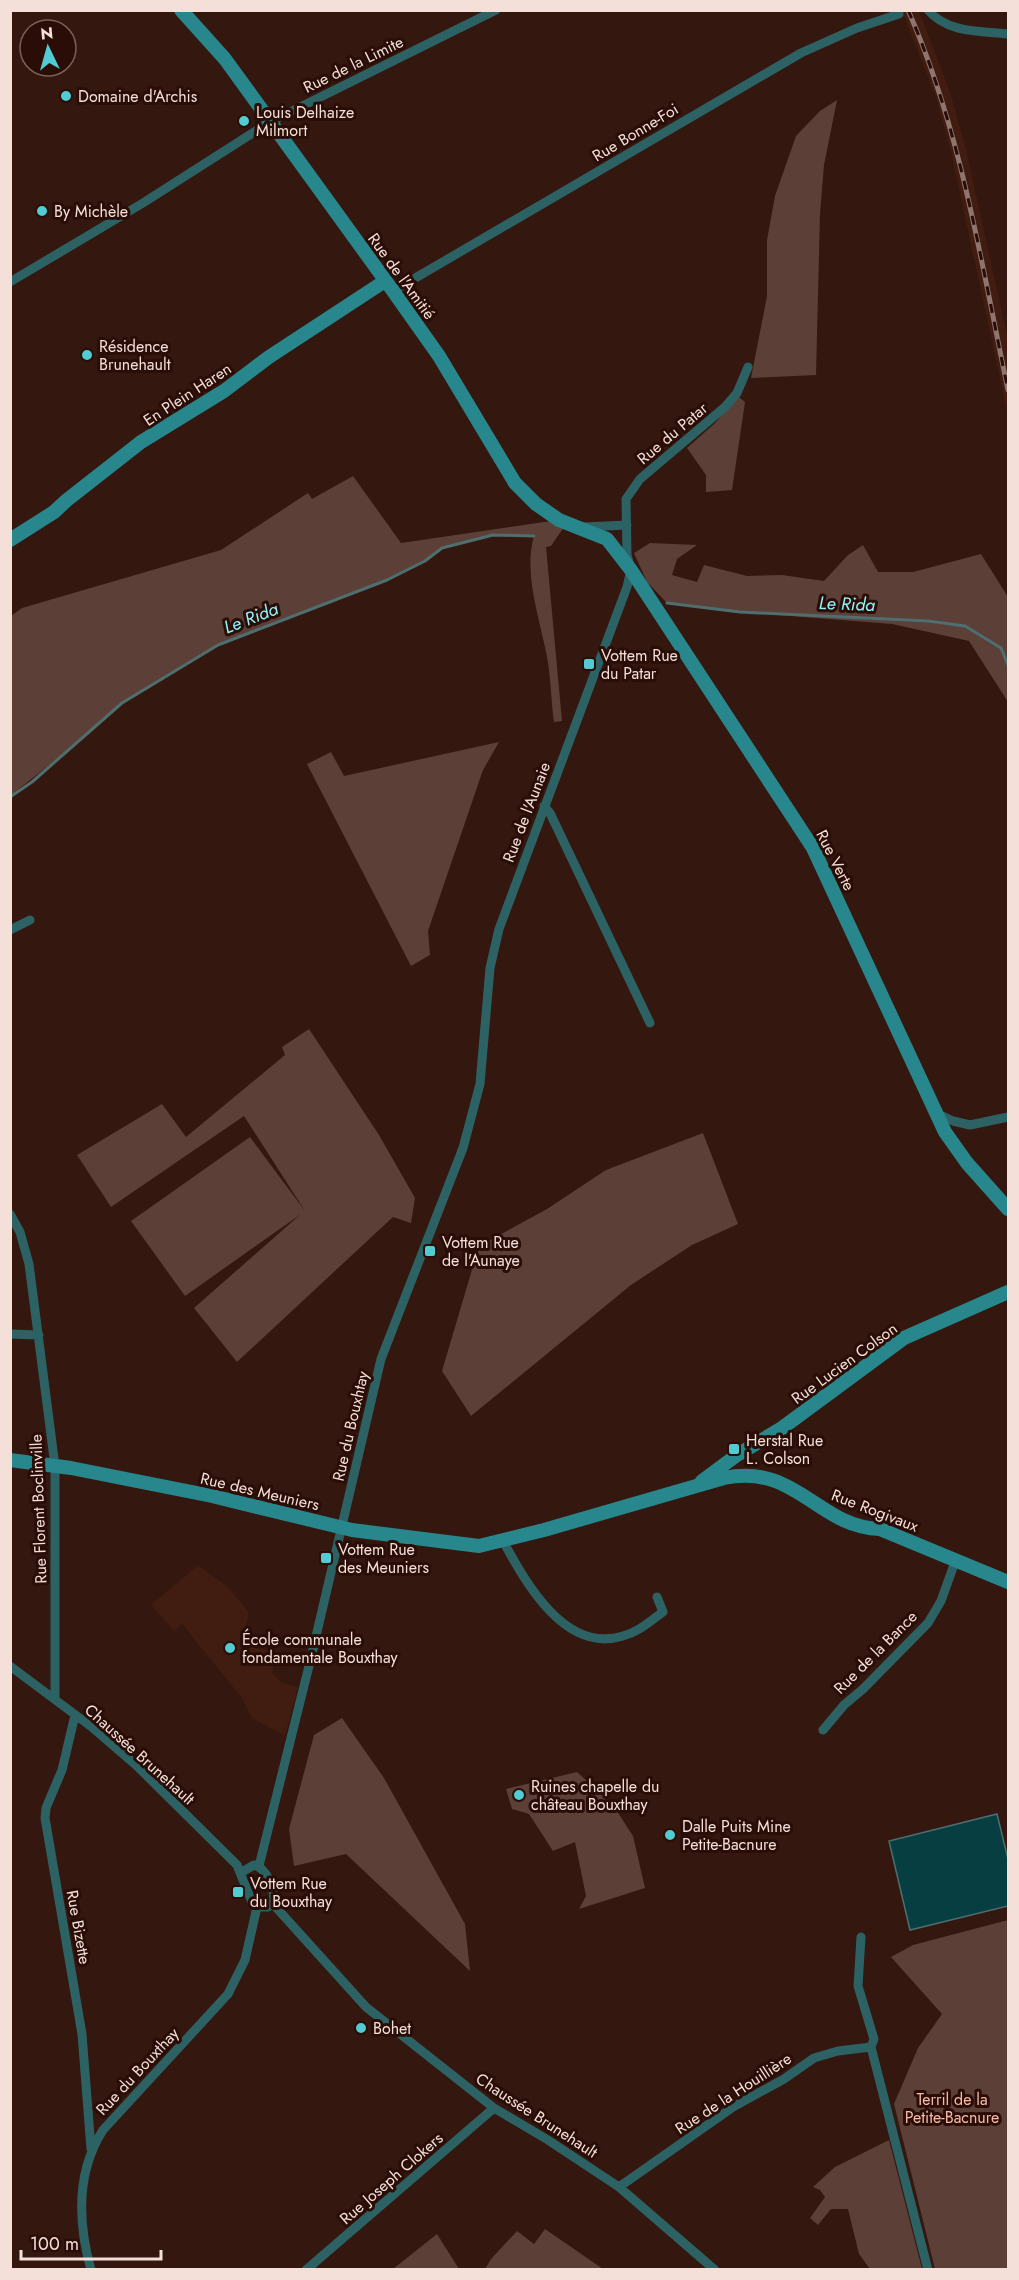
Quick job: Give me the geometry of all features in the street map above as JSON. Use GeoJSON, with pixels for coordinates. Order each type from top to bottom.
{"type":"FeatureCollection","features":[{"type":"Feature","properties":{"kind":"street","name":"Rue de l'Amitié"},"geometry":{"type":"LineString","coordinates":[[181,10],[225,59],[445,365],[515,483],[536,504],[559,520],[584,527],[608,539]]}},
{"type":"Feature","properties":{"kind":"street","name":"Rue de la Limite"},"geometry":{"type":"LineString","coordinates":[[10,282],[143,203],[270,122],[496,10]]}},
{"type":"Feature","properties":{"kind":"street"},"geometry":{"type":"LineString","coordinates":[[928,10],[938,21],[948,26],[1008,34]]}},
{"type":"Feature","properties":{"kind":"street","name":"Rue Bonne-Foi"},"geometry":{"type":"LineString","coordinates":[[389,286],[801,53],[857,27],[898,14]]}},
{"type":"Feature","properties":{"kind":"street","name":"En Plein Haren"},"geometry":{"type":"LineString","coordinates":[[10,540],[54,512],[141,442],[215,397],[269,357],[389,286]]}},
{"type":"Feature","properties":{"kind":"street","name":"Rue du Patar"},"geometry":{"type":"LineString","coordinates":[[631,570],[627,555],[626,499],[640,479],[725,407],[737,393],[748,367]]}},
{"type":"Feature","properties":{"kind":"street"},"geometry":{"type":"LineString","coordinates":[[584,527],[627,525]]}},
{"type":"Feature","properties":{"kind":"street","name":"Rue Verte"},"geometry":{"type":"LineString","coordinates":[[608,539],[631,570],[813,848],[934,1112],[967,1163],[1008,1209]]}},
{"type":"Feature","properties":{"kind":"street","name":"Rue de l'Aunaie"},"geometry":{"type":"LineString","coordinates":[[483,1072],[490,968],[494,948],[512,888],[627,587],[631,570]]}},
{"type":"Feature","properties":{"kind":"street"},"geometry":{"type":"LineString","coordinates":[[544,806],[550,813],[650,1023]]}},
{"type":"Feature","properties":{"kind":"street"},"geometry":{"type":"LineString","coordinates":[[10,930],[30,920]]}},
{"type":"Feature","properties":{"kind":"street","name":"Rue du Bouxhtay"},"geometry":{"type":"LineString","coordinates":[[259,1866],[381,1359],[463,1148],[483,1072]]}},
{"type":"Feature","properties":{"kind":"street"},"geometry":{"type":"LineString","coordinates":[[934,1112],[953,1121],[970,1125],[1008,1117]]}},
{"type":"Feature","properties":{"kind":"street","name":"Rue Florent Boclinville"},"geometry":{"type":"LineString","coordinates":[[10,1214],[20,1232],[29,1264],[55,1466],[55,1699]]}},
{"type":"Feature","properties":{"kind":"street","name":"Rue Lucien Colson"},"geometry":{"type":"LineString","coordinates":[[736,1456],[782,1428],[904,1338],[1008,1292]]}},
{"type":"Feature","properties":{"kind":"street"},"geometry":{"type":"LineString","coordinates":[[10,1334],[39,1335]]}},
{"type":"Feature","properties":{"kind":"street"},"geometry":{"type":"LineString","coordinates":[[736,1456],[736,1469],[740,1474]]}},
{"type":"Feature","properties":{"kind":"street"},"geometry":{"type":"LineString","coordinates":[[695,1486],[736,1456]]}},
{"type":"Feature","properties":{"kind":"street","name":"Rue des Meuniers"},"geometry":{"type":"LineString","coordinates":[[10,1460],[55,1466],[212,1496],[342,1528],[479,1545],[503,1541],[695,1486]]}},
{"type":"Feature","properties":{"kind":"street","name":"Rue Rogivaux"},"geometry":{"type":"LineString","coordinates":[[695,1486],[740,1474],[765,1476],[778,1480],[834,1515],[956,1559],[1008,1582]]}},
{"type":"Feature","properties":{"kind":"street"},"geometry":{"type":"LineString","coordinates":[[503,1541],[527,1582],[554,1616],[576,1632],[595,1639],[622,1637],[639,1630],[663,1612]]}},
{"type":"Feature","properties":{"kind":"street","name":"Rue de la Bance"},"geometry":{"type":"LineString","coordinates":[[823,1730],[844,1705],[863,1689],[928,1623],[941,1601],[956,1559]]}},
{"type":"Feature","properties":{"kind":"street"},"geometry":{"type":"LineString","coordinates":[[657,1597],[663,1612],[671,1620]]}},
{"type":"Feature","properties":{"kind":"street","name":"Chaussée Brunehault"},"geometry":{"type":"LineString","coordinates":[[10,1666],[55,1699],[136,1765],[242,1872],[242,1879],[257,1906]]}},
{"type":"Feature","properties":{"kind":"street","name":"Rue Bizette"},"geometry":{"type":"LineString","coordinates":[[75,1715],[62,1770],[46,1808],[45,1818],[82,2034],[90,2149]]}},
{"type":"Feature","properties":{"kind":"street"},"geometry":{"type":"LineString","coordinates":[[242,1872],[249,1866],[259,1866]]}},
{"type":"Feature","properties":{"kind":"street","name":"Chaussée Brunehault"},"geometry":{"type":"LineString","coordinates":[[259,1866],[273,1891],[273,1904],[366,2007],[494,2108],[620,2187],[715,2270]]}},
{"type":"Feature","properties":{"kind":"street"},"geometry":{"type":"LineString","coordinates":[[257,1906],[268,1907],[273,1904]]}},
{"type":"Feature","properties":{"kind":"street","name":"Rue du Bouxthay"},"geometry":{"type":"LineString","coordinates":[[91,2270],[81,2211],[90,2149],[103,2130],[228,1994],[245,1960],[257,1906]]}},
{"type":"Feature","properties":{"kind":"street"},"geometry":{"type":"LineString","coordinates":[[861,1937],[858,1986],[874,2039],[871,2047],[928,2270]]}},
{"type":"Feature","properties":{"kind":"street","name":"Rue de la Houillière"},"geometry":{"type":"LineString","coordinates":[[620,2187],[734,2107],[784,2079],[814,2058],[838,2051],[871,2047]]}},
{"type":"Feature","properties":{"kind":"street","name":"Rue Joseph Clokers"},"geometry":{"type":"LineString","coordinates":[[306,2270],[494,2108]]}},
{"type":"Feature","properties":{"kind":"shaded area"},"geometry":{"type":"Polygon","coordinates":[[[902,11],[919,11],[950,92],[966,149],[1008,339],[1008,416],[951,152],[936,97],[902,11]]]}},
{"type":"Feature","properties":{"kind":"shaded area","name":"École communale fondamentale Bouxthay"},"geometry":{"type":"Polygon","coordinates":[[[198,1565],[229,1588],[249,1613],[242,1645],[276,1652],[272,1673],[283,1683],[298,1687],[285,1736],[252,1718],[242,1698],[182,1624],[174,1631],[151,1605],[198,1565]]]}},
{"type":"Feature","properties":{"kind":"green space"},"geometry":{"type":"Polygon","coordinates":[[[837,100],[824,165],[820,214],[816,375],[751,378],[767,296],[767,240],[775,196],[796,136],[820,111],[837,100]]]}},
{"type":"Feature","properties":{"kind":"green space"},"geometry":{"type":"Polygon","coordinates":[[[739,397],[745,402],[732,490],[706,492],[706,475],[687,448],[739,397]]]}},
{"type":"Feature","properties":{"kind":"green space"},"geometry":{"type":"Polygon","coordinates":[[[353,476],[401,543],[551,521],[564,527],[551,546],[546,547],[562,721],[554,722],[548,665],[531,581],[531,551],[534,536],[493,535],[442,548],[425,561],[387,580],[218,645],[122,703],[89,734],[11,795],[11,616],[22,608],[221,550],[308,493],[312,499],[353,476]]]}},
{"type":"Feature","properties":{"kind":"green space"},"geometry":{"type":"Polygon","coordinates":[[[650,543],[697,545],[677,559],[672,575],[697,582],[704,565],[747,576],[782,575],[824,581],[848,555],[863,545],[878,572],[913,572],[981,554],[1008,597],[1008,702],[969,641],[892,624],[740,612],[667,603],[647,582],[634,553],[650,543]]]}},
{"type":"Feature","properties":{"kind":"green space"},"geometry":{"type":"Polygon","coordinates":[[[499,742],[483,770],[428,931],[430,955],[411,966],[307,764],[331,752],[344,776],[499,742]]]}},
{"type":"Feature","properties":{"kind":"green space"},"geometry":{"type":"Polygon","coordinates":[[[309,1029],[379,1135],[415,1198],[411,1223],[393,1217],[237,1362],[194,1308],[301,1214],[185,1296],[131,1221],[250,1137],[305,1211],[244,1116],[111,1207],[77,1155],[162,1104],[186,1137],[285,1055],[282,1047],[309,1029]]]}},
{"type":"Feature","properties":{"kind":"green space"},"geometry":{"type":"Polygon","coordinates":[[[703,1133],[738,1224],[692,1245],[631,1285],[471,1416],[442,1371],[479,1246],[547,1209],[606,1170],[703,1133]]]}},
{"type":"Feature","properties":{"kind":"green space"},"geometry":{"type":"Polygon","coordinates":[[[342,1718],[384,1778],[465,1924],[470,1971],[346,1854],[294,1866],[289,1829],[314,1735],[342,1718]]]}},
{"type":"Feature","properties":{"kind":"green space"},"geometry":{"type":"Polygon","coordinates":[[[577,1772],[613,1805],[633,1836],[645,1888],[579,1909],[586,1896],[575,1842],[553,1851],[529,1814],[512,1809],[506,1789],[577,1772]]]}},
{"type":"Feature","properties":{"kind":"green space","name":"Terril de la Petite-Bacnure"},"geometry":{"type":"Polygon","coordinates":[[[1008,1920],[1008,2269],[935,2269],[894,2104],[918,2048],[942,2014],[891,1957],[913,1945],[1008,1920]]]}},
{"type":"Feature","properties":{"kind":"green space"},"geometry":{"type":"Polygon","coordinates":[[[889,2140],[922,2269],[870,2269],[859,2254],[848,2209],[831,2209],[818,2225],[810,2218],[825,2197],[820,2190],[813,2187],[835,2167],[889,2140]]]}},
{"type":"Feature","properties":{"kind":"green space"},"geometry":{"type":"Polygon","coordinates":[[[545,2229],[603,2269],[485,2269],[491,2259],[517,2231],[534,2244],[545,2229]]]}},
{"type":"Feature","properties":{"kind":"green space"},"geometry":{"type":"Polygon","coordinates":[[[437,2234],[459,2269],[393,2269],[437,2234]]]}},
{"type":"Feature","properties":{"kind":"water"},"geometry":{"type":"Polygon","coordinates":[[[997,1814],[1008,1859],[1008,1906],[910,1930],[889,1841],[997,1814]]]}},
{"type":"Feature","properties":{"kind":"waterway","name":"Le Rida"},"geometry":{"type":"LineString","coordinates":[[10,797],[32,782],[122,703],[218,645],[387,580],[425,561],[442,548],[493,535],[534,536]]}},
{"type":"Feature","properties":{"kind":"waterway","name":"Le Rida"},"geometry":{"type":"LineString","coordinates":[[667,603],[740,612],[928,621],[965,626],[1001,648],[1008,665]]}},
{"type":"Feature","properties":{"kind":"railway"},"geometry":{"type":"LineString","coordinates":[[908,10],[942,102],[956,149],[1008,390]]}},
{"type":"Feature","properties":{"kind":"place","name":"Domaine d'Archis"},"geometry":{"type":"Point","coordinates":[66,96]}},
{"type":"Feature","properties":{"kind":"place","name":"Louis Delhaize Milmort"},"geometry":{"type":"Point","coordinates":[244,121]}},
{"type":"Feature","properties":{"kind":"place","name":"By Michèle"},"geometry":{"type":"Point","coordinates":[42,211]}},
{"type":"Feature","properties":{"kind":"place","name":"Résidence Brunehault"},"geometry":{"type":"Point","coordinates":[87,355]}},
{"type":"Feature","properties":{"kind":"place","name":"Vottem Rue du Patar"},"geometry":{"type":"Point","coordinates":[589,664]}},
{"type":"Feature","properties":{"kind":"place","name":"Vottem Rue de l'Aunaye"},"geometry":{"type":"Point","coordinates":[430,1251]}},
{"type":"Feature","properties":{"kind":"place","name":"Herstal Rue L. Colson"},"geometry":{"type":"Point","coordinates":[734,1449]}},
{"type":"Feature","properties":{"kind":"place","name":"Vottem Rue des Meuniers"},"geometry":{"type":"Point","coordinates":[326,1558]}},
{"type":"Feature","properties":{"kind":"place","name":"École communale fondamentale Bouxthay"},"geometry":{"type":"Point","coordinates":[230,1648]}},
{"type":"Feature","properties":{"kind":"place","name":"Ruines chapelle du château Bouxthay"},"geometry":{"type":"Point","coordinates":[519,1795]}},
{"type":"Feature","properties":{"kind":"place","name":"Dalle Puits Mine Petite-Bacnure"},"geometry":{"type":"Point","coordinates":[670,1835]}},
{"type":"Feature","properties":{"kind":"place","name":"Vottem Rue du Bouxthay"},"geometry":{"type":"Point","coordinates":[238,1892]}},
{"type":"Feature","properties":{"kind":"place","name":"Bohet"},"geometry":{"type":"Point","coordinates":[361,2028]}}]}
